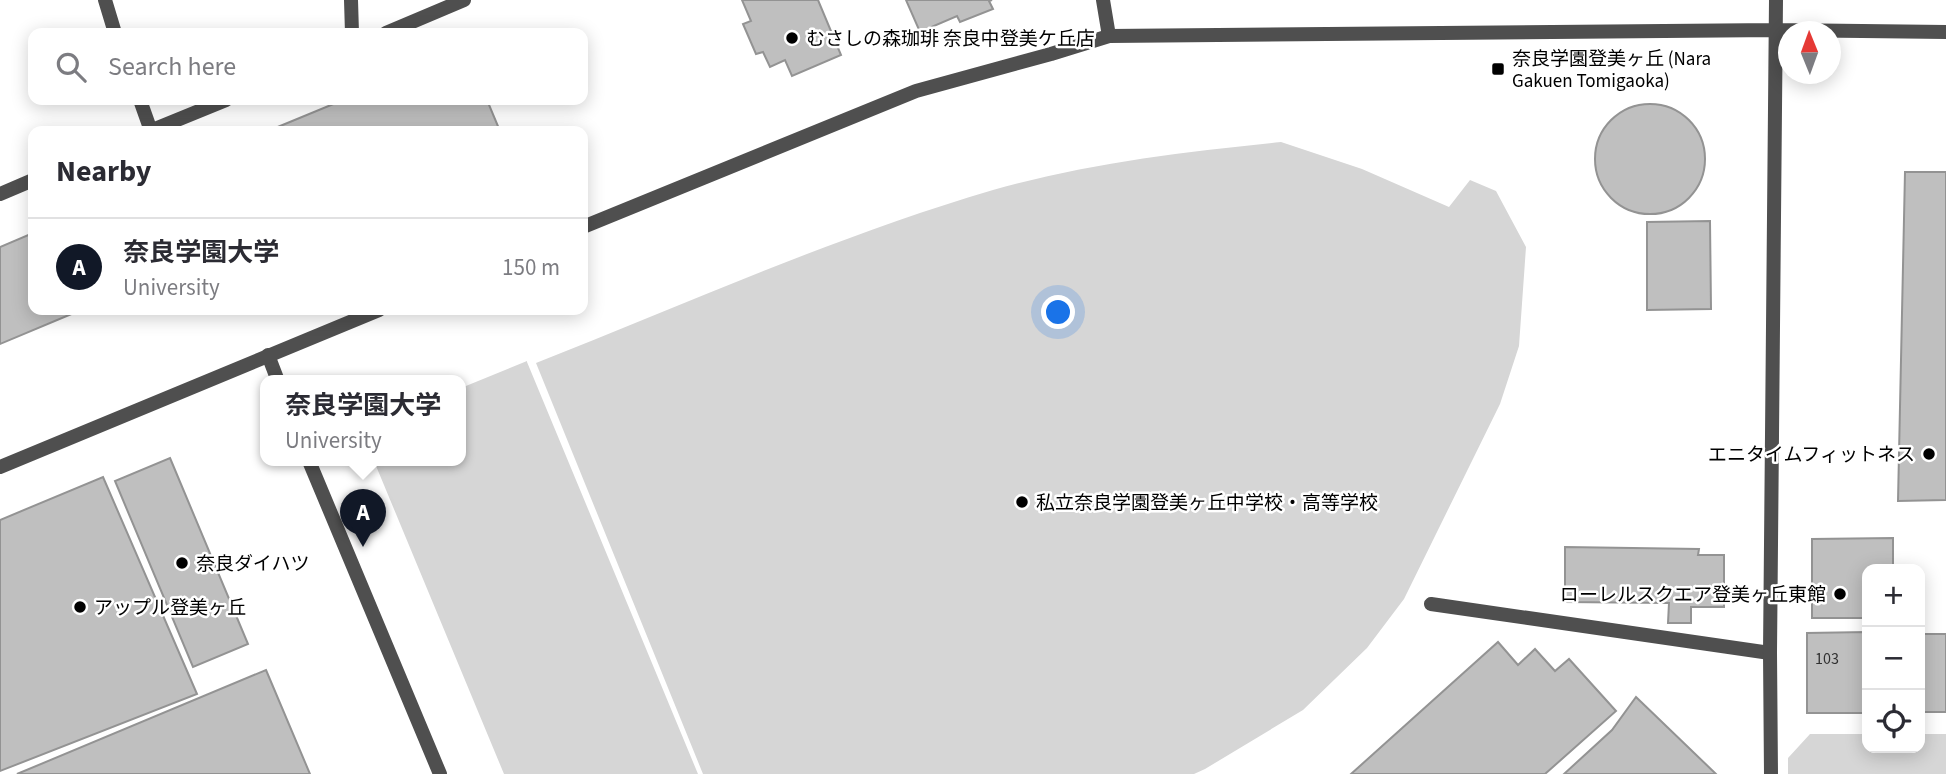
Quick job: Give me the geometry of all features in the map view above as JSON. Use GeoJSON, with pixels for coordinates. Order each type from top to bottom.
{"type":"FeatureCollection","features":[{"type":"Feature","properties":{"kind":"street"},"geometry":{"type":"LineString","coordinates":[[105,0],[113,28]]}},
{"type":"Feature","properties":{"kind":"street"},"geometry":{"type":"LineString","coordinates":[[351,0],[352,28]]}},
{"type":"Feature","properties":{"kind":"street"},"geometry":{"type":"LineString","coordinates":[[396,28],[449,3],[464,0]]}},
{"type":"Feature","properties":{"kind":"street"},"geometry":{"type":"LineString","coordinates":[[1103,0],[1109,36]]}},
{"type":"Feature","properties":{"kind":"street"},"geometry":{"type":"LineString","coordinates":[[1771,774],[1776,0]]}},
{"type":"Feature","properties":{"kind":"street"},"geometry":{"type":"LineString","coordinates":[[588,225],[916,91],[1109,36],[1776,30],[1946,32]]}},
{"type":"Feature","properties":{"kind":"street"},"geometry":{"type":"LineString","coordinates":[[142,105],[149,126]]}},
{"type":"Feature","properties":{"kind":"street"},"geometry":{"type":"LineString","coordinates":[[163,126],[214,105]]}},
{"type":"Feature","properties":{"kind":"street"},"geometry":{"type":"LineString","coordinates":[[0,194],[28,182]]}},
{"type":"Feature","properties":{"kind":"street"},"geometry":{"type":"LineString","coordinates":[[0,467],[367,315]]}},
{"type":"Feature","properties":{"kind":"street"},"geometry":{"type":"LineString","coordinates":[[268,355],[276,375]]}},
{"type":"Feature","properties":{"kind":"street"},"geometry":{"type":"LineString","coordinates":[[311,466],[440,774]]}},
{"type":"Feature","properties":{"kind":"street"},"geometry":{"type":"LineString","coordinates":[[1431,604],[1770,653]]}},
{"type":"Feature","properties":{"kind":"shaded area","name":"私立奈良学園登美ヶ丘中学校・高等学校"},"geometry":{"type":"Polygon","coordinates":[[[1281,142],[1362,169],[1449,207],[1470,180],[1496,191],[1526,247],[1519,346],[1500,404],[1404,599],[1367,648],[1303,710],[1194,774],[703,774],[536,363],[820,249],[993,190],[1064,173],[1172,154],[1281,142]]]}},
{"type":"Feature","properties":{"kind":"shaded area"},"geometry":{"type":"Polygon","coordinates":[[[527,361],[698,774],[504,774],[376,466],[466,466],[466,386],[527,361]]]}},
{"type":"Feature","properties":{"kind":"shaded area"},"geometry":{"type":"Polygon","coordinates":[[[1810,734],[1862,734],[1862,753],[1925,753],[1925,734],[1946,734],[1946,774],[1788,774],[1788,758],[1810,734]]]}},
{"type":"Feature","properties":{"kind":"building","name":"むさしの森珈琲 奈良中登美ケ丘店"},"geometry":{"type":"Polygon","coordinates":[[[742,0],[818,0],[841,55],[792,76],[785,60],[770,67],[763,52],[756,54],[743,24],[751,21],[742,0]]]}},
{"type":"Feature","properties":{"kind":"building"},"geometry":{"type":"Polygon","coordinates":[[[906,0],[992,0],[989,1],[993,9],[960,22],[957,16],[920,32],[906,0]]]}},
{"type":"Feature","properties":{"kind":"building"},"geometry":{"type":"Polygon","coordinates":[[[1650,104],[1671,109],[1689,120],[1700,138],[1705,159],[1700,180],[1689,198],[1671,209],[1650,214],[1629,209],[1611,198],[1600,180],[1595,159],[1600,138],[1611,120],[1629,109],[1650,104]]]}},
{"type":"Feature","properties":{"kind":"building"},"geometry":{"type":"Polygon","coordinates":[[[331,105],[489,105],[498,126],[280,126],[331,105]]]}},
{"type":"Feature","properties":{"kind":"building"},"geometry":{"type":"Polygon","coordinates":[[[1905,172],[1946,172],[1946,500],[1898,501],[1905,172]]]}},
{"type":"Feature","properties":{"kind":"building"},"geometry":{"type":"Polygon","coordinates":[[[1710,221],[1711,309],[1647,310],[1647,222],[1710,221]]]}},
{"type":"Feature","properties":{"kind":"building"},"geometry":{"type":"Polygon","coordinates":[[[28,235],[28,315],[69,315],[0,344],[0,247],[28,235]]]}},
{"type":"Feature","properties":{"kind":"building","name":"奈良ダイハツ"},"geometry":{"type":"Polygon","coordinates":[[[170,458],[248,644],[193,667],[115,481],[170,458]]]}},
{"type":"Feature","properties":{"kind":"building","name":"アップル登美ヶ丘"},"geometry":{"type":"Polygon","coordinates":[[[103,477],[197,694],[0,771],[0,520],[103,477]]]}},
{"type":"Feature","properties":{"kind":"building","name":"ローレルスクエア登美ヶ丘東館"},"geometry":{"type":"Polygon","coordinates":[[[1893,538],[1893,564],[1862,564],[1862,618],[1812,618],[1812,539],[1893,538]]]}},
{"type":"Feature","properties":{"kind":"building"},"geometry":{"type":"Polygon","coordinates":[[[1565,547],[1699,549],[1698,555],[1724,555],[1724,607],[1691,607],[1691,623],[1668,623],[1669,603],[1565,602],[1565,547]]]}},
{"type":"Feature","properties":{"kind":"building","name":"ローレルスクエア登美ヶ丘東館"},"geometry":{"type":"Polygon","coordinates":[[[1862,632],[1862,713],[1807,713],[1807,633],[1862,632]]]}},
{"type":"Feature","properties":{"kind":"building"},"geometry":{"type":"Polygon","coordinates":[[[1925,634],[1946,634],[1946,712],[1925,712],[1925,634]]]}},
{"type":"Feature","properties":{"kind":"building"},"geometry":{"type":"Polygon","coordinates":[[[1498,642],[1518,665],[1535,649],[1555,671],[1569,659],[1616,711],[1545,774],[1351,774],[1498,642]]]}},
{"type":"Feature","properties":{"kind":"building"},"geometry":{"type":"Polygon","coordinates":[[[266,670],[310,774],[17,774],[266,670]]]}},
{"type":"Feature","properties":{"kind":"building"},"geometry":{"type":"Polygon","coordinates":[[[1636,697],[1716,774],[1564,774],[1612,730],[1636,697]]]}},
{"type":"Feature","properties":{"kind":"place","name":"むさしの森珈琲 奈良中登美ケ丘店"},"geometry":{"type":"Point","coordinates":[792,38]}},
{"type":"Feature","properties":{"kind":"place","name":"奈良学園登美ヶ丘 (Nara Gakuen Tomigaoka)"},"geometry":{"type":"Point","coordinates":[1498,69]}},
{"type":"Feature","properties":{"kind":"place","name":"エニタイムフィットネス"},"geometry":{"type":"Point","coordinates":[1929,454]}},
{"type":"Feature","properties":{"kind":"place","name":"私立奈良学園登美ヶ丘中学校・高等学校"},"geometry":{"type":"Point","coordinates":[1022,502]}},
{"type":"Feature","properties":{"kind":"place","name":"奈良学園大学"},"geometry":{"type":"Point","coordinates":[363,547]}},
{"type":"Feature","properties":{"kind":"place","name":"奈良ダイハツ"},"geometry":{"type":"Point","coordinates":[182,563]}},
{"type":"Feature","properties":{"kind":"place","name":"ローレルスクエア登美ヶ丘東館"},"geometry":{"type":"Point","coordinates":[1840,594]}},
{"type":"Feature","properties":{"kind":"place","name":"アップル登美ヶ丘"},"geometry":{"type":"Point","coordinates":[80,607]}}]}
